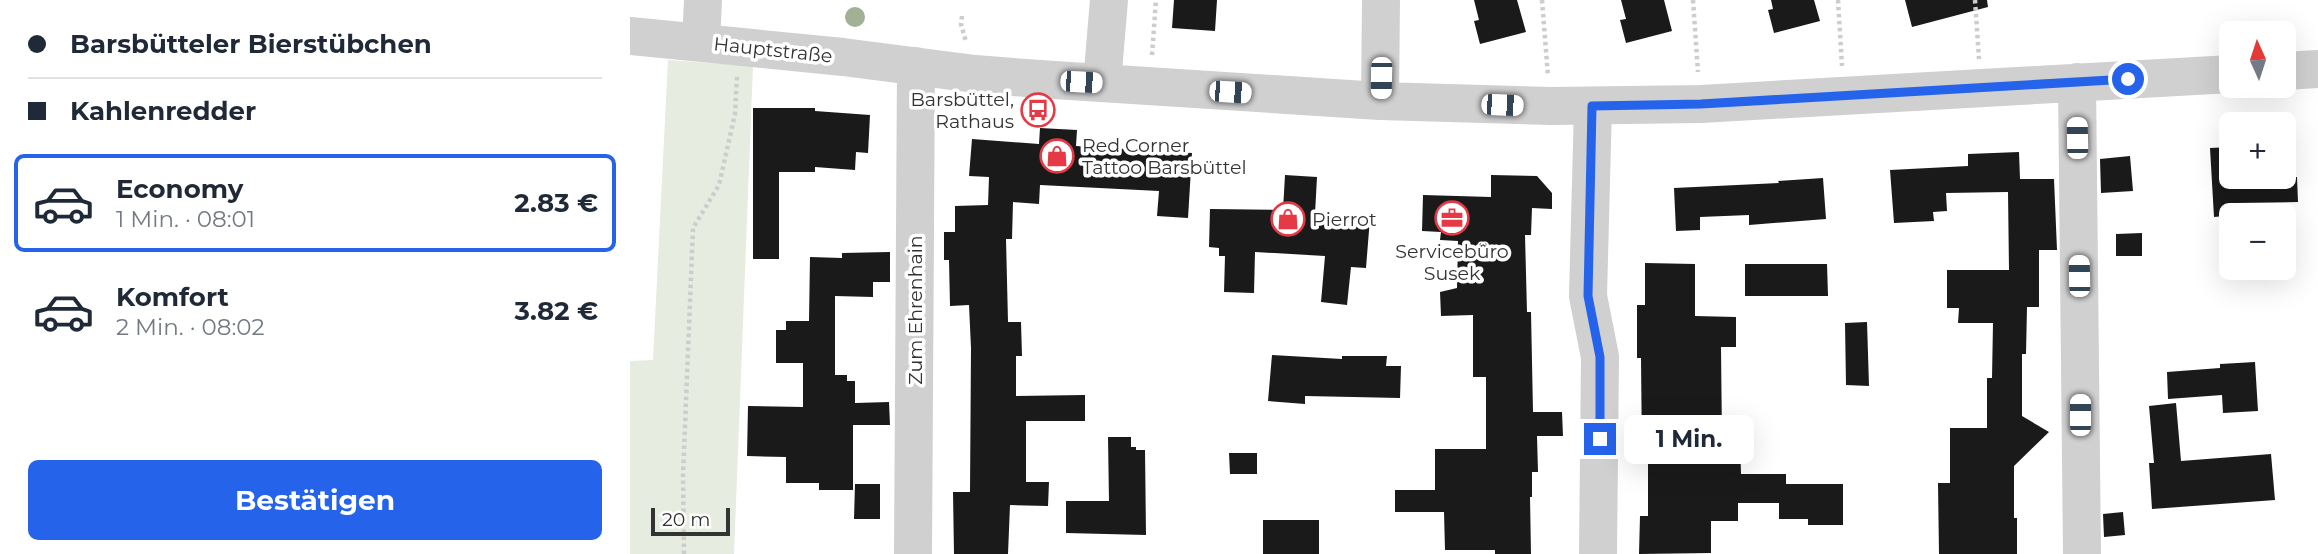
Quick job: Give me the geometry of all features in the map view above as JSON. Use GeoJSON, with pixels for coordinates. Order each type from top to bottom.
{"type":"FeatureCollection","features":[{"type":"Feature","properties":{"kind":"street"},"geometry":{"type":"LineString","coordinates":[[701,42],[703,0]]}},
{"type":"Feature","properties":{"kind":"street"},"geometry":{"type":"LineString","coordinates":[[1102,83],[1109,0]]}},
{"type":"Feature","properties":{"kind":"street"},"geometry":{"type":"LineString","coordinates":[[1380,101],[1381,0]]}},
{"type":"Feature","properties":{"kind":"street","name":"Hauptstraße"},"geometry":{"type":"LineString","coordinates":[[630,36],[843,57],[988,75],[1380,101],[1551,106],[1701,104],[2219,75]]}},
{"type":"Feature","properties":{"kind":"street","name":"Zum Ehrenhain"},"geometry":{"type":"LineString","coordinates":[[913,554],[916,66]]}},
{"type":"Feature","properties":{"kind":"street"},"geometry":{"type":"LineString","coordinates":[[2296,70],[2318,69]]}},
{"type":"Feature","properties":{"kind":"street"},"geometry":{"type":"LineString","coordinates":[[2077,82],[2082,554]]}},
{"type":"Feature","properties":{"kind":"street"},"geometry":{"type":"LineString","coordinates":[[1592,106],[1588,296],[1600,357],[1598,554]]}},
{"type":"Feature","properties":{"kind":"path"},"geometry":{"type":"LineString","coordinates":[[1152,44],[1156,0]]}},
{"type":"Feature","properties":{"kind":"path"},"geometry":{"type":"LineString","coordinates":[[1542,0],[1551,106]]}},
{"type":"Feature","properties":{"kind":"path"},"geometry":{"type":"LineString","coordinates":[[1693,0],[1701,104]]}},
{"type":"Feature","properties":{"kind":"path"},"geometry":{"type":"LineString","coordinates":[[1838,0],[1844,97]]}},
{"type":"Feature","properties":{"kind":"path"},"geometry":{"type":"LineString","coordinates":[[1975,0],[1981,88]]}},
{"type":"Feature","properties":{"kind":"path"},"geometry":{"type":"LineString","coordinates":[[684,554],[683,475],[693,228],[719,185],[735,114],[739,47]]}},
{"type":"Feature","properties":{"kind":"shaded area"},"geometry":{"type":"Polygon","coordinates":[[[668,60],[753,66],[734,554],[630,554],[630,361],[653,360],[668,60]]]}},
{"type":"Feature","properties":{"kind":"building"},"geometry":{"type":"Polygon","coordinates":[[[1174,0],[1217,0],[1215,31],[1172,28],[1174,0]]]}},
{"type":"Feature","properties":{"kind":"building"},"geometry":{"type":"Polygon","coordinates":[[[1474,0],[1517,0],[1526,32],[1480,44],[1474,21],[1479,20],[1474,0]]]}},
{"type":"Feature","properties":{"kind":"building"},"geometry":{"type":"Polygon","coordinates":[[[1621,0],[1664,0],[1672,31],[1626,43],[1620,20],[1626,19],[1621,0]]]}},
{"type":"Feature","properties":{"kind":"building"},"geometry":{"type":"Polygon","coordinates":[[[1771,0],[1814,0],[1820,21],[1774,33],[1768,10],[1773,9],[1771,0]]]}},
{"type":"Feature","properties":{"kind":"building"},"geometry":{"type":"Polygon","coordinates":[[[1905,0],[1987,0],[1988,7],[1912,27],[1905,0]]]}},
{"type":"Feature","properties":{"kind":"building"},"geometry":{"type":"Polygon","coordinates":[[[753,108],[815,108],[815,111],[870,115],[868,153],[856,152],[855,170],[815,167],[815,172],[779,172],[779,259],[753,259],[753,108]]]}},
{"type":"Feature","properties":{"kind":"building"},"geometry":{"type":"Polygon","coordinates":[[[1040,128],[1077,130],[1076,146],[1192,153],[1188,218],[1157,216],[1159,191],[1040,185],[1039,204],[1013,202],[1012,239],[1006,239],[1008,322],[1021,322],[1022,356],[1016,356],[1016,396],[1085,395],[1085,421],[1026,421],[1026,482],[1049,482],[1048,506],[1010,505],[1008,554],[954,554],[953,492],[970,492],[971,348],[969,305],[950,306],[949,260],[944,260],[944,232],[955,232],[955,206],[988,205],[989,177],[969,176],[972,139],[1039,144],[1040,128]]]}},
{"type":"Feature","properties":{"kind":"building"},"geometry":{"type":"Polygon","coordinates":[[[2210,148],[2219,148],[2219,189],[2296,189],[2297,177],[2298,202],[2219,203],[2219,217],[2214,217],[2210,148]]]}},
{"type":"Feature","properties":{"kind":"building"},"geometry":{"type":"Polygon","coordinates":[[[2019,152],[2020,179],[2054,179],[2057,250],[2039,250],[2039,307],[2027,307],[2026,354],[2022,354],[2022,416],[2049,432],[2014,466],[2017,554],[1939,554],[1938,483],[1950,483],[1950,428],[1987,428],[1987,378],[1992,378],[1993,323],[1958,323],[1959,308],[1947,308],[1947,270],[2009,270],[2008,192],[1946,193],[1947,211],[1933,212],[1934,221],[1894,223],[1890,170],[1968,166],[1968,154],[2019,152]]]}},
{"type":"Feature","properties":{"kind":"building"},"geometry":{"type":"Polygon","coordinates":[[[2130,156],[2133,191],[2101,193],[2100,159],[2130,156]]]}},
{"type":"Feature","properties":{"kind":"building"},"geometry":{"type":"Polygon","coordinates":[[[1285,175],[1317,177],[1315,214],[1370,218],[1366,268],[1351,267],[1347,305],[1321,302],[1325,256],[1255,252],[1254,293],[1224,292],[1225,256],[1219,256],[1219,248],[1209,247],[1210,209],[1283,210],[1285,175]]]}},
{"type":"Feature","properties":{"kind":"building"},"geometry":{"type":"Polygon","coordinates":[[[1491,175],[1537,176],[1552,193],[1552,209],[1532,208],[1531,235],[1525,235],[1527,312],[1531,312],[1533,412],[1562,412],[1563,436],[1537,436],[1538,472],[1532,472],[1530,497],[1531,554],[1495,554],[1495,550],[1445,550],[1444,512],[1395,512],[1395,490],[1435,490],[1435,449],[1486,449],[1486,377],[1473,377],[1473,315],[1441,316],[1440,292],[1457,288],[1458,241],[1440,240],[1441,232],[1422,231],[1423,195],[1491,197],[1491,175]]]}},
{"type":"Feature","properties":{"kind":"building"},"geometry":{"type":"Polygon","coordinates":[[[1823,178],[1826,219],[1749,225],[1749,215],[1700,217],[1700,230],[1676,231],[1674,188],[1823,178]]]}},
{"type":"Feature","properties":{"kind":"building"},"geometry":{"type":"Polygon","coordinates":[[[2142,233],[2142,256],[2116,256],[2116,234],[2142,233]]]}},
{"type":"Feature","properties":{"kind":"building"},"geometry":{"type":"Polygon","coordinates":[[[890,252],[890,282],[873,282],[873,297],[835,296],[835,375],[847,375],[847,381],[855,381],[855,403],[889,402],[890,425],[853,425],[853,490],[819,490],[819,483],[786,483],[786,457],[747,456],[748,406],[803,407],[803,363],[776,363],[776,330],[786,330],[786,321],[809,321],[810,257],[842,258],[842,253],[890,252]]]}},
{"type":"Feature","properties":{"kind":"building"},"geometry":{"type":"Polygon","coordinates":[[[1645,263],[1695,264],[1695,316],[1736,317],[1736,347],[1721,347],[1722,441],[1740,440],[1741,474],[1786,474],[1786,484],[1843,484],[1843,525],[1808,525],[1808,519],[1779,519],[1779,503],[1738,503],[1738,521],[1711,521],[1711,553],[1639,554],[1640,516],[1648,516],[1648,458],[1642,458],[1641,358],[1637,358],[1637,305],[1645,305],[1645,263]]]}},
{"type":"Feature","properties":{"kind":"building"},"geometry":{"type":"Polygon","coordinates":[[[1745,264],[1827,264],[1828,296],[1745,296],[1745,264]]]}},
{"type":"Feature","properties":{"kind":"building"},"geometry":{"type":"Polygon","coordinates":[[[1867,322],[1869,386],[1846,385],[1845,323],[1867,322]]]}},
{"type":"Feature","properties":{"kind":"building"},"geometry":{"type":"Polygon","coordinates":[[[1272,355],[1342,359],[1342,356],[1387,356],[1386,366],[1401,366],[1400,398],[1305,396],[1305,404],[1268,401],[1272,355]]]}},
{"type":"Feature","properties":{"kind":"building"},"geometry":{"type":"Polygon","coordinates":[[[2255,362],[2258,411],[2223,413],[2222,395],[2168,399],[2167,372],[2255,362]]]}},
{"type":"Feature","properties":{"kind":"building"},"geometry":{"type":"Polygon","coordinates":[[[2176,403],[2181,461],[2271,454],[2275,500],[2152,509],[2149,463],[2154,463],[2149,406],[2176,403]]]}},
{"type":"Feature","properties":{"kind":"building"},"geometry":{"type":"Polygon","coordinates":[[[1108,437],[1131,437],[1131,447],[1145,450],[1146,535],[1066,533],[1066,501],[1109,501],[1108,437]]]}},
{"type":"Feature","properties":{"kind":"building"},"geometry":{"type":"Polygon","coordinates":[[[1229,453],[1257,453],[1257,474],[1230,474],[1229,453]]]}},
{"type":"Feature","properties":{"kind":"building"},"geometry":{"type":"Polygon","coordinates":[[[855,484],[880,484],[880,519],[854,519],[855,484]]]}},
{"type":"Feature","properties":{"kind":"building"},"geometry":{"type":"Polygon","coordinates":[[[2123,512],[2125,535],[2104,537],[2103,514],[2123,512]]]}},
{"type":"Feature","properties":{"kind":"building"},"geometry":{"type":"Polygon","coordinates":[[[1263,520],[1319,520],[1319,554],[1263,554],[1263,520]]]}},
{"type":"Feature","properties":{"kind":"place","name":"Barsbüttel, Rathaus"},"geometry":{"type":"Point","coordinates":[1038,110]}},
{"type":"Feature","properties":{"kind":"place","name":"Red Corner Tattoo Barsbüttel"},"geometry":{"type":"Point","coordinates":[1057,156]}},
{"type":"Feature","properties":{"kind":"place","name":"Servicebüro Susek"},"geometry":{"type":"Point","coordinates":[1452,218]}},
{"type":"Feature","properties":{"kind":"place","name":"Pierrot"},"geometry":{"type":"Point","coordinates":[1288,219]}},
{"type":"Feature","properties":{"kind":"route"},"geometry":{"type":"LineString","coordinates":[[1600,439],[1600,357],[1588,296],[1592,106],[1844,97],[2128,79]]}}]}
